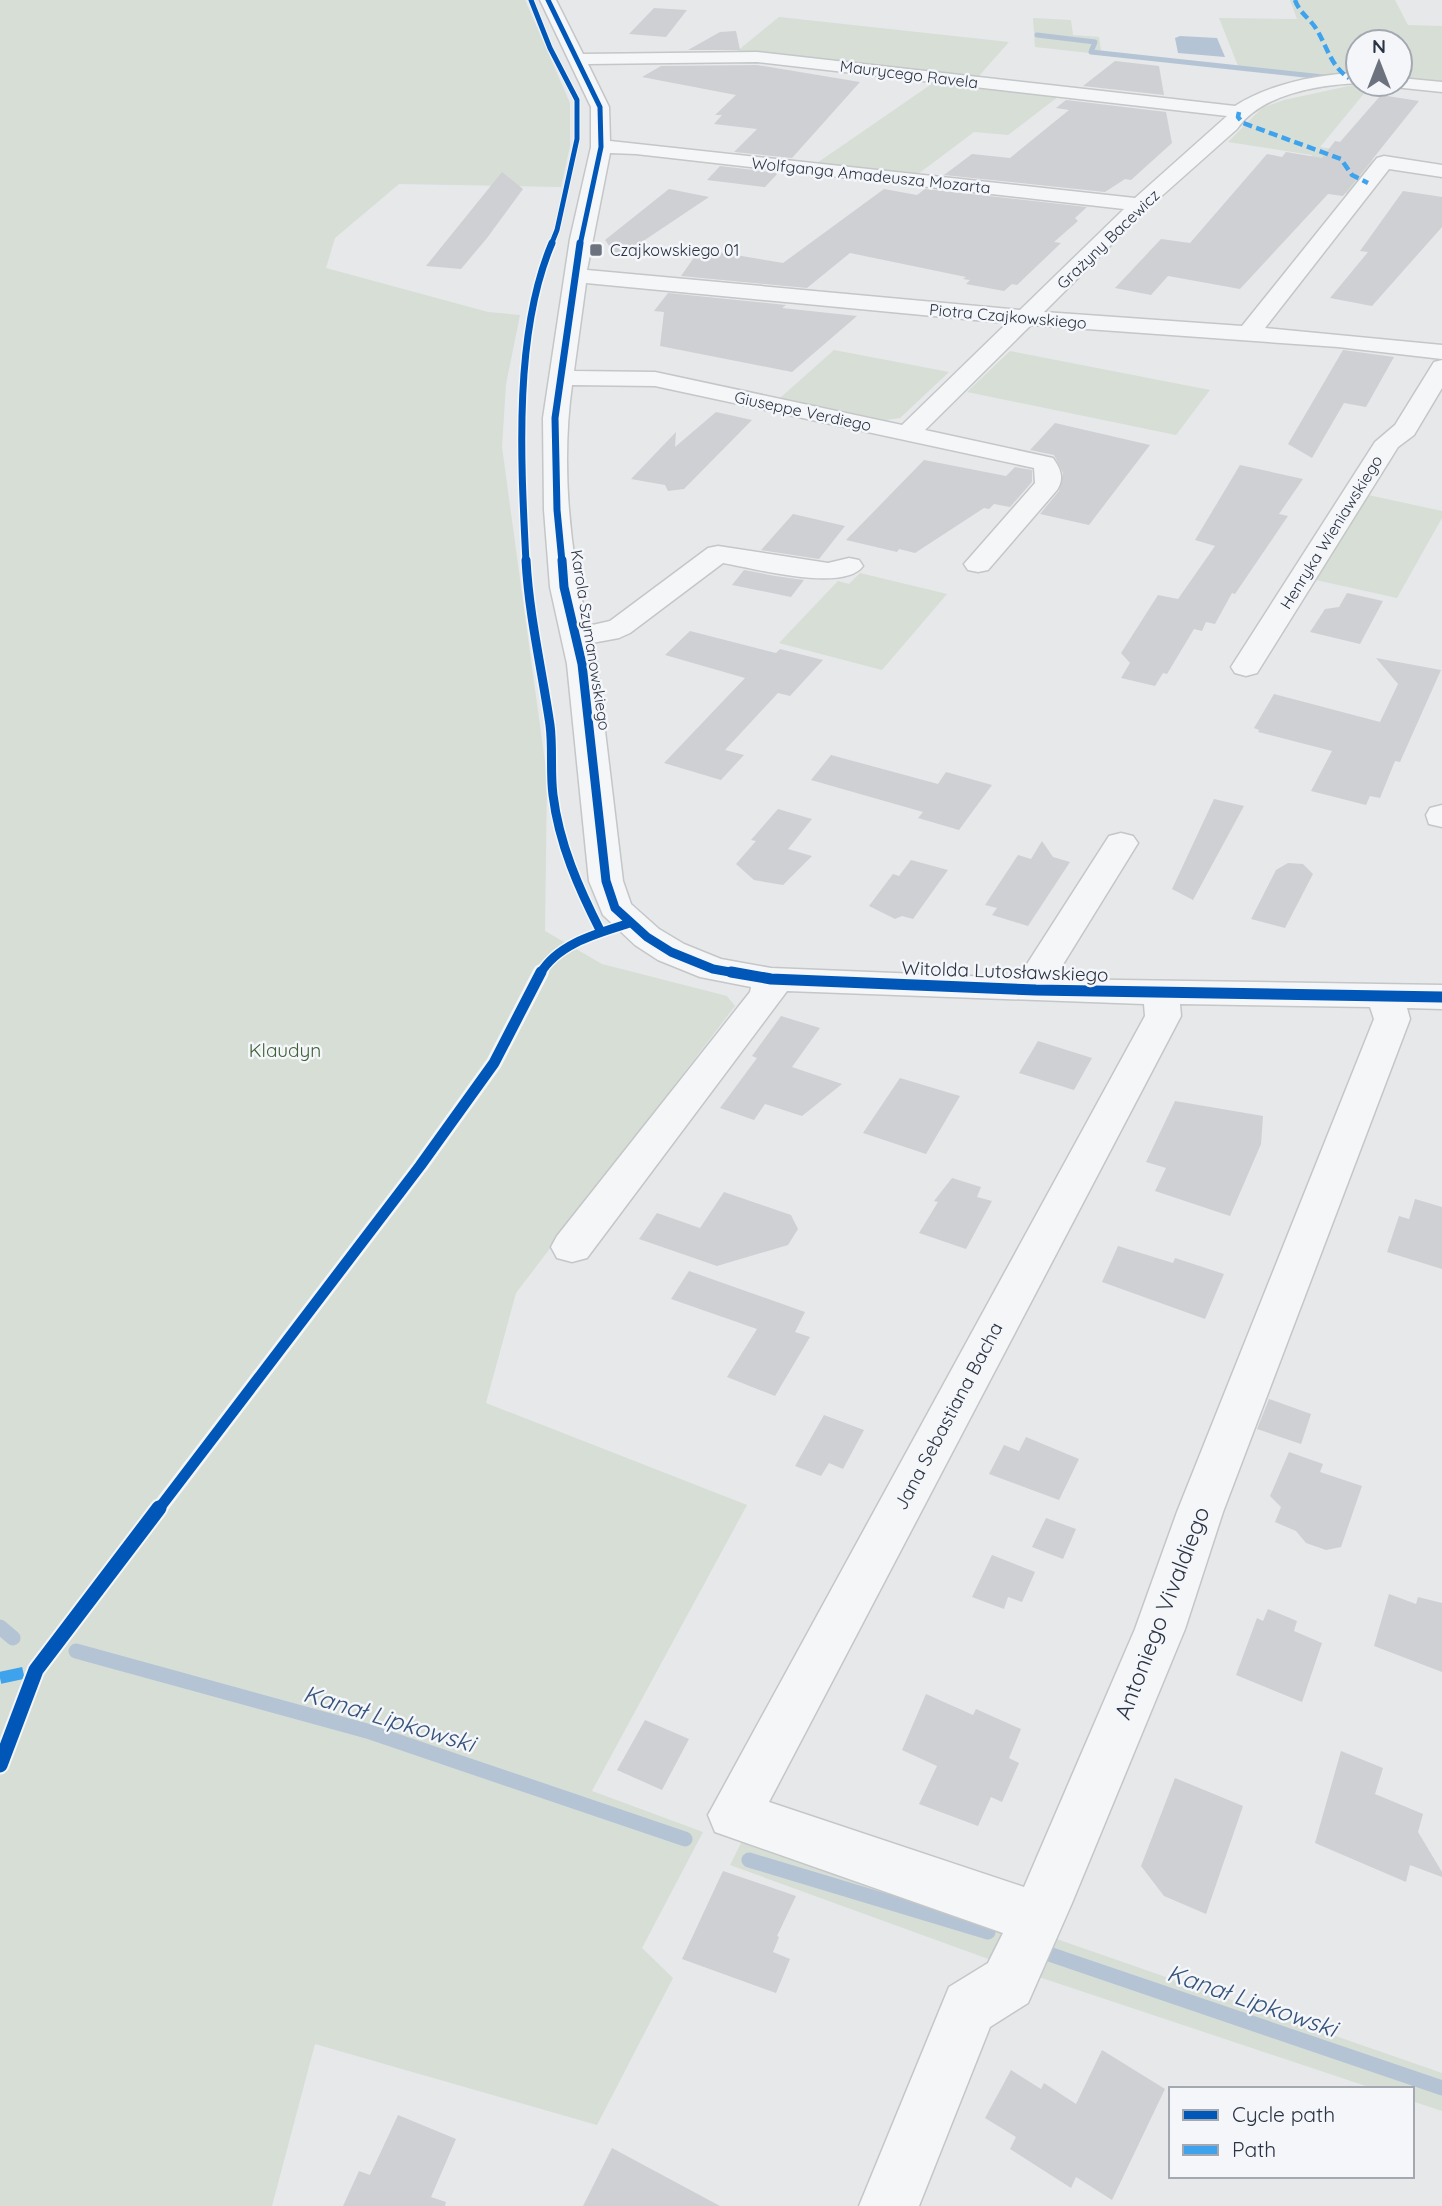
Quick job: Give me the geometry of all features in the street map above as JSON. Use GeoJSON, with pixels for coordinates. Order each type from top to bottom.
{"type":"FeatureCollection","features":[{"type":"Feature","properties":{"kind":"street","name":"Karola Szymanowskiego"},"geometry":{"type":"LineString","coordinates":[[548,0],[600,107],[601,147],[575,275],[555,418],[557,510],[564,587],[577,636],[587,696],[606,881]]}},
{"type":"Feature","properties":{"kind":"street","name":"Maurycego Ravela"},"geometry":{"type":"LineString","coordinates":[[577,59],[757,57],[1239,112]]}},
{"type":"Feature","properties":{"kind":"street","name":"Grażyny Bacewicz"},"geometry":{"type":"LineString","coordinates":[[908,433],[1140,205],[1230,125],[1239,112],[1259,100],[1344,80]]}},
{"type":"Feature","properties":{"kind":"street"},"geometry":{"type":"LineString","coordinates":[[1414,84],[1442,87]]}},
{"type":"Feature","properties":{"kind":"street","name":"Wolfganga Amadeusza Mozarta"},"geometry":{"type":"LineString","coordinates":[[601,147],[636,148],[1140,205]]}},
{"type":"Feature","properties":{"kind":"street"},"geometry":{"type":"LineString","coordinates":[[1247,335],[1384,162],[1442,171]]}},
{"type":"Feature","properties":{"kind":"street","name":"Piotra Czajkowskiego"},"geometry":{"type":"LineString","coordinates":[[575,275],[1028,318],[1338,340],[1442,352]]}},
{"type":"Feature","properties":{"kind":"street","name":"Henryka Wieniawskiego"},"geometry":{"type":"LineString","coordinates":[[1246,667],[1388,442],[1405,430],[1442,367]]}},
{"type":"Feature","properties":{"kind":"street","name":"Giuseppe Verdiego"},"geometry":{"type":"LineString","coordinates":[[561,377],[643,377],[1044,463],[1049,473],[1048,484],[978,565]]}},
{"type":"Feature","properties":{"kind":"street"},"geometry":{"type":"LineString","coordinates":[[577,636],[609,632],[620,627],[718,554],[829,572],[849,566]]}},
{"type":"Feature","properties":{"kind":"street"},"geometry":{"type":"LineString","coordinates":[[1036,990],[1036,976],[1121,843]]}},
{"type":"Feature","properties":{"kind":"street","name":"Witolda Lutosławskiego"},"geometry":{"type":"LineString","coordinates":[[606,881],[615,908],[647,937],[713,969],[771,979],[1161,994],[1442,997]]}},
{"type":"Feature","properties":{"kind":"street"},"geometry":{"type":"LineString","coordinates":[[572,1247],[768,994],[771,979]]}},
{"type":"Feature","properties":{"kind":"street","name":"Jana Sebastiana Bacha"},"geometry":{"type":"LineString","coordinates":[[1036,1918],[734,1815],[1163,1016],[1161,994]]}},
{"type":"Feature","properties":{"kind":"street","name":"Antoniego Vivaldiego"},"geometry":{"type":"LineString","coordinates":[[889,2206],[969,2007],[1008,1983],[1045,1903],[1160,1629],[1200,1512],[1392,1019],[1385,996]]}},
{"type":"Feature","properties":{"kind":"green space","name":"Klaudyn"},"geometry":{"type":"Polygon","coordinates":[[[0,0],[525,0],[570,103],[570,146],[561,187],[399,184],[335,238],[326,268],[488,312],[520,315],[506,384],[502,447],[547,777],[545,931],[602,964],[727,996],[735,1006],[516,1293],[486,1403],[747,1505],[592,1791],[703,1832],[642,1948],[673,1978],[597,2125],[315,2044],[272,2206],[0,2206],[0,0]]]}},
{"type":"Feature","properties":{"kind":"green space"},"geometry":{"type":"Polygon","coordinates":[[[1290,0],[1395,0],[1408,25],[1442,26],[1442,81],[1438,81],[1439,84],[1414,81],[1414,28],[1344,28],[1344,73],[1334,73],[1314,80],[1312,77],[1035,47],[1033,18],[1071,20],[1073,35],[1099,37],[1101,51],[1238,66],[1219,18],[1297,19],[1290,0]]]}},
{"type":"Feature","properties":{"kind":"green space"},"geometry":{"type":"Polygon","coordinates":[[[779,17],[1009,42],[978,77],[736,52],[779,17]]]}},
{"type":"Feature","properties":{"kind":"green space"},"geometry":{"type":"Polygon","coordinates":[[[936,81],[1059,96],[1008,135],[974,132],[918,174],[817,163],[936,81]]]}},
{"type":"Feature","properties":{"kind":"green space"},"geometry":{"type":"Polygon","coordinates":[[[1344,87],[1344,98],[1360,98],[1320,147],[1374,156],[1369,169],[1350,194],[1289,184],[1312,155],[1228,142],[1262,108],[1284,100],[1344,87]]]}},
{"type":"Feature","properties":{"kind":"green space"},"geometry":{"type":"Polygon","coordinates":[[[834,350],[949,372],[900,418],[886,420],[780,398],[834,350]]]}},
{"type":"Feature","properties":{"kind":"green space"},"geometry":{"type":"Polygon","coordinates":[[[1010,351],[1210,390],[1176,435],[967,392],[1010,351]]]}},
{"type":"Feature","properties":{"kind":"green space"},"geometry":{"type":"Polygon","coordinates":[[[1368,495],[1442,511],[1442,518],[1397,598],[1316,580],[1368,495]]]}},
{"type":"Feature","properties":{"kind":"green space"},"geometry":{"type":"Polygon","coordinates":[[[860,573],[947,594],[882,670],[779,643],[838,581],[849,584],[860,573]]]}},
{"type":"Feature","properties":{"kind":"green space"},"geometry":{"type":"Polygon","coordinates":[[[745,1835],[1007,1923],[994,1961],[730,1865],[745,1835]]]}},
{"type":"Feature","properties":{"kind":"green space"},"geometry":{"type":"Polygon","coordinates":[[[1048,1936],[1442,2073],[1442,2111],[1414,2102],[1414,2087],[1369,2087],[1030,1974],[1048,1936]]]}},
{"type":"Feature","properties":{"kind":"water"},"geometry":{"type":"Polygon","coordinates":[[[1175,38],[1217,38],[1225,57],[1178,53],[1175,38]]]}},
{"type":"Feature","properties":{"kind":"building"},"geometry":{"type":"Polygon","coordinates":[[[654,8],[687,10],[666,37],[629,34],[654,8]]]}},
{"type":"Feature","properties":{"kind":"building"},"geometry":{"type":"Polygon","coordinates":[[[736,31],[740,50],[688,50],[720,32],[736,31]]]}},
{"type":"Feature","properties":{"kind":"building"},"geometry":{"type":"Polygon","coordinates":[[[1115,61],[1159,66],[1164,95],[1083,86],[1115,61]]]}},
{"type":"Feature","properties":{"kind":"building"},"geometry":{"type":"Polygon","coordinates":[[[757,65],[860,82],[792,158],[734,152],[757,129],[714,124],[722,115],[715,115],[736,95],[642,77],[661,66],[757,65]]]}},
{"type":"Feature","properties":{"kind":"building"},"geometry":{"type":"Polygon","coordinates":[[[1378,98],[1419,101],[1343,196],[1328,194],[1240,289],[1168,276],[1151,295],[1115,288],[1161,239],[1190,243],[1267,154],[1282,157],[1286,152],[1322,158],[1335,141],[1340,142],[1378,98]]]}},
{"type":"Feature","properties":{"kind":"building"},"geometry":{"type":"Polygon","coordinates":[[[1066,100],[1166,112],[1172,143],[1131,180],[1125,179],[1105,192],[944,175],[972,154],[1010,158],[1069,110],[1056,108],[1066,100]]]}},
{"type":"Feature","properties":{"kind":"building"},"geometry":{"type":"Polygon","coordinates":[[[720,166],[778,173],[765,187],[707,180],[720,166]]]}},
{"type":"Feature","properties":{"kind":"building"},"geometry":{"type":"Polygon","coordinates":[[[502,172],[523,189],[487,238],[461,269],[426,266],[502,172]]]}},
{"type":"Feature","properties":{"kind":"building"},"geometry":{"type":"Polygon","coordinates":[[[669,189],[709,197],[618,258],[605,240],[669,189]]]}},
{"type":"Feature","properties":{"kind":"building"},"geometry":{"type":"Polygon","coordinates":[[[884,189],[917,195],[925,189],[1087,207],[1075,218],[1078,221],[1054,242],[1061,243],[1017,285],[1012,284],[1004,291],[966,284],[970,280],[963,279],[966,277],[850,253],[807,288],[681,276],[693,259],[706,250],[783,263],[884,189]]]}},
{"type":"Feature","properties":{"kind":"building"},"geometry":{"type":"Polygon","coordinates":[[[1403,191],[1442,197],[1442,227],[1372,306],[1330,298],[1368,252],[1360,251],[1403,191]]]}},
{"type":"Feature","properties":{"kind":"building"},"geometry":{"type":"Polygon","coordinates":[[[668,293],[786,305],[782,308],[857,316],[792,372],[660,346],[664,312],[654,311],[668,293]]]}},
{"type":"Feature","properties":{"kind":"building"},"geometry":{"type":"Polygon","coordinates":[[[1343,350],[1394,357],[1366,407],[1344,403],[1312,458],[1288,444],[1343,350]]]}},
{"type":"Feature","properties":{"kind":"building"},"geometry":{"type":"Polygon","coordinates":[[[716,412],[752,420],[684,489],[668,491],[665,485],[631,479],[676,432],[675,447],[716,412]]]}},
{"type":"Feature","properties":{"kind":"building"},"geometry":{"type":"Polygon","coordinates":[[[1055,423],[1150,445],[1089,525],[1040,514],[1059,491],[1063,473],[1054,455],[1030,450],[1055,423]]]}},
{"type":"Feature","properties":{"kind":"building"},"geometry":{"type":"Polygon","coordinates":[[[924,460],[1006,476],[1015,467],[1032,470],[1032,482],[1010,507],[994,504],[989,509],[984,508],[915,553],[899,549],[897,552],[846,540],[924,460]]]}},
{"type":"Feature","properties":{"kind":"building"},"geometry":{"type":"Polygon","coordinates":[[[1240,465],[1303,479],[1279,514],[1288,516],[1235,594],[1232,593],[1215,624],[1206,622],[1202,631],[1194,629],[1167,674],[1163,673],[1155,686],[1121,678],[1130,663],[1121,653],[1158,595],[1178,599],[1215,546],[1195,540],[1240,465]]]}},
{"type":"Feature","properties":{"kind":"building"},"geometry":{"type":"Polygon","coordinates":[[[793,514],[845,526],[819,559],[761,550],[793,514]]]}},
{"type":"Feature","properties":{"kind":"building"},"geometry":{"type":"Polygon","coordinates":[[[744,570],[804,580],[791,597],[732,585],[744,570]]]}},
{"type":"Feature","properties":{"kind":"building"},"geometry":{"type":"Polygon","coordinates":[[[1347,593],[1383,601],[1360,644],[1310,632],[1325,609],[1339,607],[1347,593]]]}},
{"type":"Feature","properties":{"kind":"building"},"geometry":{"type":"Polygon","coordinates":[[[690,631],[776,653],[780,649],[823,660],[790,696],[778,693],[725,750],[744,755],[721,780],[664,763],[745,678],[665,655],[690,631]]]}},
{"type":"Feature","properties":{"kind":"building"},"geometry":{"type":"Polygon","coordinates":[[[1376,658],[1441,670],[1400,762],[1395,761],[1380,798],[1370,796],[1366,805],[1311,791],[1332,751],[1258,732],[1259,730],[1254,728],[1274,694],[1380,722],[1398,684],[1376,658]]]}},
{"type":"Feature","properties":{"kind":"building"},"geometry":{"type":"Polygon","coordinates":[[[831,755],[938,784],[946,772],[992,785],[959,830],[918,818],[923,812],[811,780],[831,755]]]}},
{"type":"Feature","properties":{"kind":"building"},"geometry":{"type":"Polygon","coordinates":[[[1214,799],[1244,806],[1193,900],[1172,889],[1214,799]]]}},
{"type":"Feature","properties":{"kind":"building"},"geometry":{"type":"Polygon","coordinates":[[[778,809],[812,819],[788,849],[812,856],[783,885],[754,880],[736,864],[756,841],[751,840],[778,809]]]}},
{"type":"Feature","properties":{"kind":"building"},"geometry":{"type":"Polygon","coordinates":[[[1042,841],[1053,857],[1070,862],[1028,926],[992,915],[997,908],[985,905],[1018,855],[1031,859],[1042,841]]]}},
{"type":"Feature","properties":{"kind":"building"},"geometry":{"type":"Polygon","coordinates":[[[911,860],[948,870],[913,919],[902,916],[895,919],[869,906],[893,874],[899,876],[911,860]]]}},
{"type":"Feature","properties":{"kind":"building"},"geometry":{"type":"Polygon","coordinates":[[[1288,863],[1303,864],[1313,874],[1285,928],[1251,919],[1276,870],[1288,863]]]}},
{"type":"Feature","properties":{"kind":"building"},"geometry":{"type":"Polygon","coordinates":[[[781,1016],[820,1028],[792,1067],[842,1084],[802,1116],[765,1104],[754,1120],[720,1108],[757,1058],[752,1056],[781,1016]]]}},
{"type":"Feature","properties":{"kind":"building"},"geometry":{"type":"Polygon","coordinates":[[[1038,1041],[1092,1058],[1074,1090],[1019,1073],[1038,1041]]]}},
{"type":"Feature","properties":{"kind":"building"},"geometry":{"type":"Polygon","coordinates":[[[900,1078],[960,1096],[926,1154],[863,1133],[900,1078]]]}},
{"type":"Feature","properties":{"kind":"building"},"geometry":{"type":"Polygon","coordinates":[[[1175,1101],[1263,1116],[1261,1144],[1230,1216],[1155,1191],[1166,1168],[1146,1162],[1175,1101]]]}},
{"type":"Feature","properties":{"kind":"building"},"geometry":{"type":"Polygon","coordinates":[[[952,1178],[981,1187],[977,1197],[992,1201],[966,1249],[919,1233],[938,1202],[934,1201],[952,1178]]]}},
{"type":"Feature","properties":{"kind":"building"},"geometry":{"type":"Polygon","coordinates":[[[724,1192],[791,1215],[798,1229],[788,1245],[717,1266],[639,1239],[657,1213],[700,1228],[724,1192]]]}},
{"type":"Feature","properties":{"kind":"building"},"geometry":{"type":"Polygon","coordinates":[[[1415,1199],[1442,1207],[1442,1269],[1387,1252],[1399,1216],[1409,1219],[1415,1199]]]}},
{"type":"Feature","properties":{"kind":"building"},"geometry":{"type":"Polygon","coordinates":[[[1118,1246],[1173,1263],[1175,1258],[1224,1274],[1205,1319],[1102,1282],[1118,1246]]]}},
{"type":"Feature","properties":{"kind":"building"},"geometry":{"type":"Polygon","coordinates":[[[689,1271],[805,1312],[795,1332],[810,1337],[775,1396],[727,1377],[757,1329],[671,1299],[689,1271]]]}},
{"type":"Feature","properties":{"kind":"building"},"geometry":{"type":"Polygon","coordinates":[[[1269,1399],[1311,1414],[1301,1444],[1257,1429],[1269,1399]]]}},
{"type":"Feature","properties":{"kind":"building"},"geometry":{"type":"Polygon","coordinates":[[[824,1415],[864,1430],[843,1469],[829,1463],[821,1476],[795,1466],[824,1415]]]}},
{"type":"Feature","properties":{"kind":"building"},"geometry":{"type":"Polygon","coordinates":[[[1026,1437],[1079,1459],[1059,1500],[989,1474],[1004,1445],[1019,1451],[1026,1437]]]}},
{"type":"Feature","properties":{"kind":"building"},"geometry":{"type":"Polygon","coordinates":[[[1289,1452],[1323,1464],[1320,1472],[1362,1486],[1341,1547],[1326,1550],[1306,1543],[1296,1531],[1275,1522],[1281,1507],[1270,1496],[1289,1452]]]}},
{"type":"Feature","properties":{"kind":"building"},"geometry":{"type":"Polygon","coordinates":[[[1046,1518],[1076,1529],[1063,1559],[1032,1547],[1046,1518]]]}},
{"type":"Feature","properties":{"kind":"building"},"geometry":{"type":"Polygon","coordinates":[[[992,1555],[1035,1572],[1022,1602],[1008,1597],[1004,1609],[972,1597],[992,1555]]]}},
{"type":"Feature","properties":{"kind":"building"},"geometry":{"type":"Polygon","coordinates":[[[1389,1594],[1416,1604],[1418,1597],[1442,1603],[1442,1672],[1374,1646],[1389,1594]]]}},
{"type":"Feature","properties":{"kind":"building"},"geometry":{"type":"Polygon","coordinates":[[[1268,1609],[1297,1621],[1294,1631],[1322,1643],[1302,1702],[1236,1675],[1257,1618],[1263,1621],[1268,1609]]]}},
{"type":"Feature","properties":{"kind":"building"},"geometry":{"type":"Polygon","coordinates":[[[926,1694],[973,1715],[976,1709],[1021,1729],[1009,1758],[1019,1763],[1002,1802],[991,1797],[978,1826],[919,1804],[937,1766],[902,1750],[926,1694]]]}},
{"type":"Feature","properties":{"kind":"building"},"geometry":{"type":"Polygon","coordinates":[[[645,1720],[689,1739],[662,1790],[617,1770],[645,1720]]]}},
{"type":"Feature","properties":{"kind":"building"},"geometry":{"type":"Polygon","coordinates":[[[1341,1751],[1383,1768],[1375,1794],[1423,1814],[1418,1832],[1442,1872],[1442,1877],[1410,1865],[1406,1882],[1315,1843],[1341,1751]]]}},
{"type":"Feature","properties":{"kind":"building"},"geometry":{"type":"Polygon","coordinates":[[[1175,1778],[1243,1806],[1206,1914],[1164,1896],[1141,1866],[1175,1778]]]}},
{"type":"Feature","properties":{"kind":"building"},"geometry":{"type":"Polygon","coordinates":[[[723,1871],[796,1896],[777,1936],[779,1937],[773,1952],[790,1959],[776,1993],[682,1959],[723,1871]]]}},
{"type":"Feature","properties":{"kind":"building"},"geometry":{"type":"Polygon","coordinates":[[[1102,2050],[1165,2089],[1112,2200],[1076,2177],[1071,2188],[1010,2149],[1016,2137],[985,2118],[1011,2070],[1041,2089],[1044,2083],[1076,2104],[1102,2050]]]}},
{"type":"Feature","properties":{"kind":"building"},"geometry":{"type":"Polygon","coordinates":[[[398,2115],[456,2139],[431,2197],[446,2202],[445,2206],[343,2206],[359,2171],[370,2175],[398,2115]]]}},
{"type":"Feature","properties":{"kind":"building"},"geometry":{"type":"Polygon","coordinates":[[[612,2148],[720,2206],[583,2206],[612,2148]]]}},
{"type":"Feature","properties":{"kind":"waterway"},"geometry":{"type":"LineString","coordinates":[[1037,35],[1095,42],[1091,52],[1323,77]]}},
{"type":"Feature","properties":{"kind":"waterway","name":"Kanał Lipkowski"},"geometry":{"type":"LineString","coordinates":[[0,1627],[13,1638]]}},
{"type":"Feature","properties":{"kind":"waterway","name":"Kanał Lipkowski"},"geometry":{"type":"LineString","coordinates":[[76,1651],[367,1731],[685,1839]]}},
{"type":"Feature","properties":{"kind":"waterway","name":"Kanał Lipkowski"},"geometry":{"type":"LineString","coordinates":[[749,1860],[988,1932]]}},
{"type":"Feature","properties":{"kind":"waterway","name":"Kanał Lipkowski"},"geometry":{"type":"LineString","coordinates":[[1049,1954],[1442,2088]]}},
{"type":"Feature","properties":{"kind":"marked path"},"geometry":{"type":"LineString","coordinates":[[1295,0],[1298,9],[1314,25],[1338,71],[1344,75]]}},
{"type":"Feature","properties":{"kind":"marked path"},"geometry":{"type":"LineString","coordinates":[[1239,112],[1238,117],[1243,123],[1341,159],[1352,175],[1368,183]]}},
{"type":"Feature","properties":{"kind":"marked path"},"geometry":{"type":"LineString","coordinates":[[0,1678],[36,1670]]}},
{"type":"Feature","properties":{"kind":"cycle path"},"geometry":{"type":"LineString","coordinates":[[531,0],[550,48],[577,100],[577,139],[557,230],[540,270],[534,296],[525,377],[522,476],[528,602],[550,727],[553,796],[566,853],[583,897],[601,932]]}},
{"type":"Feature","properties":{"kind":"cycle path"},"geometry":{"type":"LineString","coordinates":[[548,0],[600,107],[601,147],[581,239],[555,418],[557,510],[564,587],[582,664],[606,881],[615,908],[647,937],[671,952],[713,969],[771,979],[1036,990],[1442,997]]}},
{"type":"Feature","properties":{"kind":"cycle path"},"geometry":{"type":"LineString","coordinates":[[0,1765],[36,1670],[420,1166],[494,1063],[542,970],[571,946],[630,923]]}},
{"type":"Feature","properties":{"kind":"place","name":"Czajkowskiego 01"},"geometry":{"type":"Point","coordinates":[596,250]}}]}
